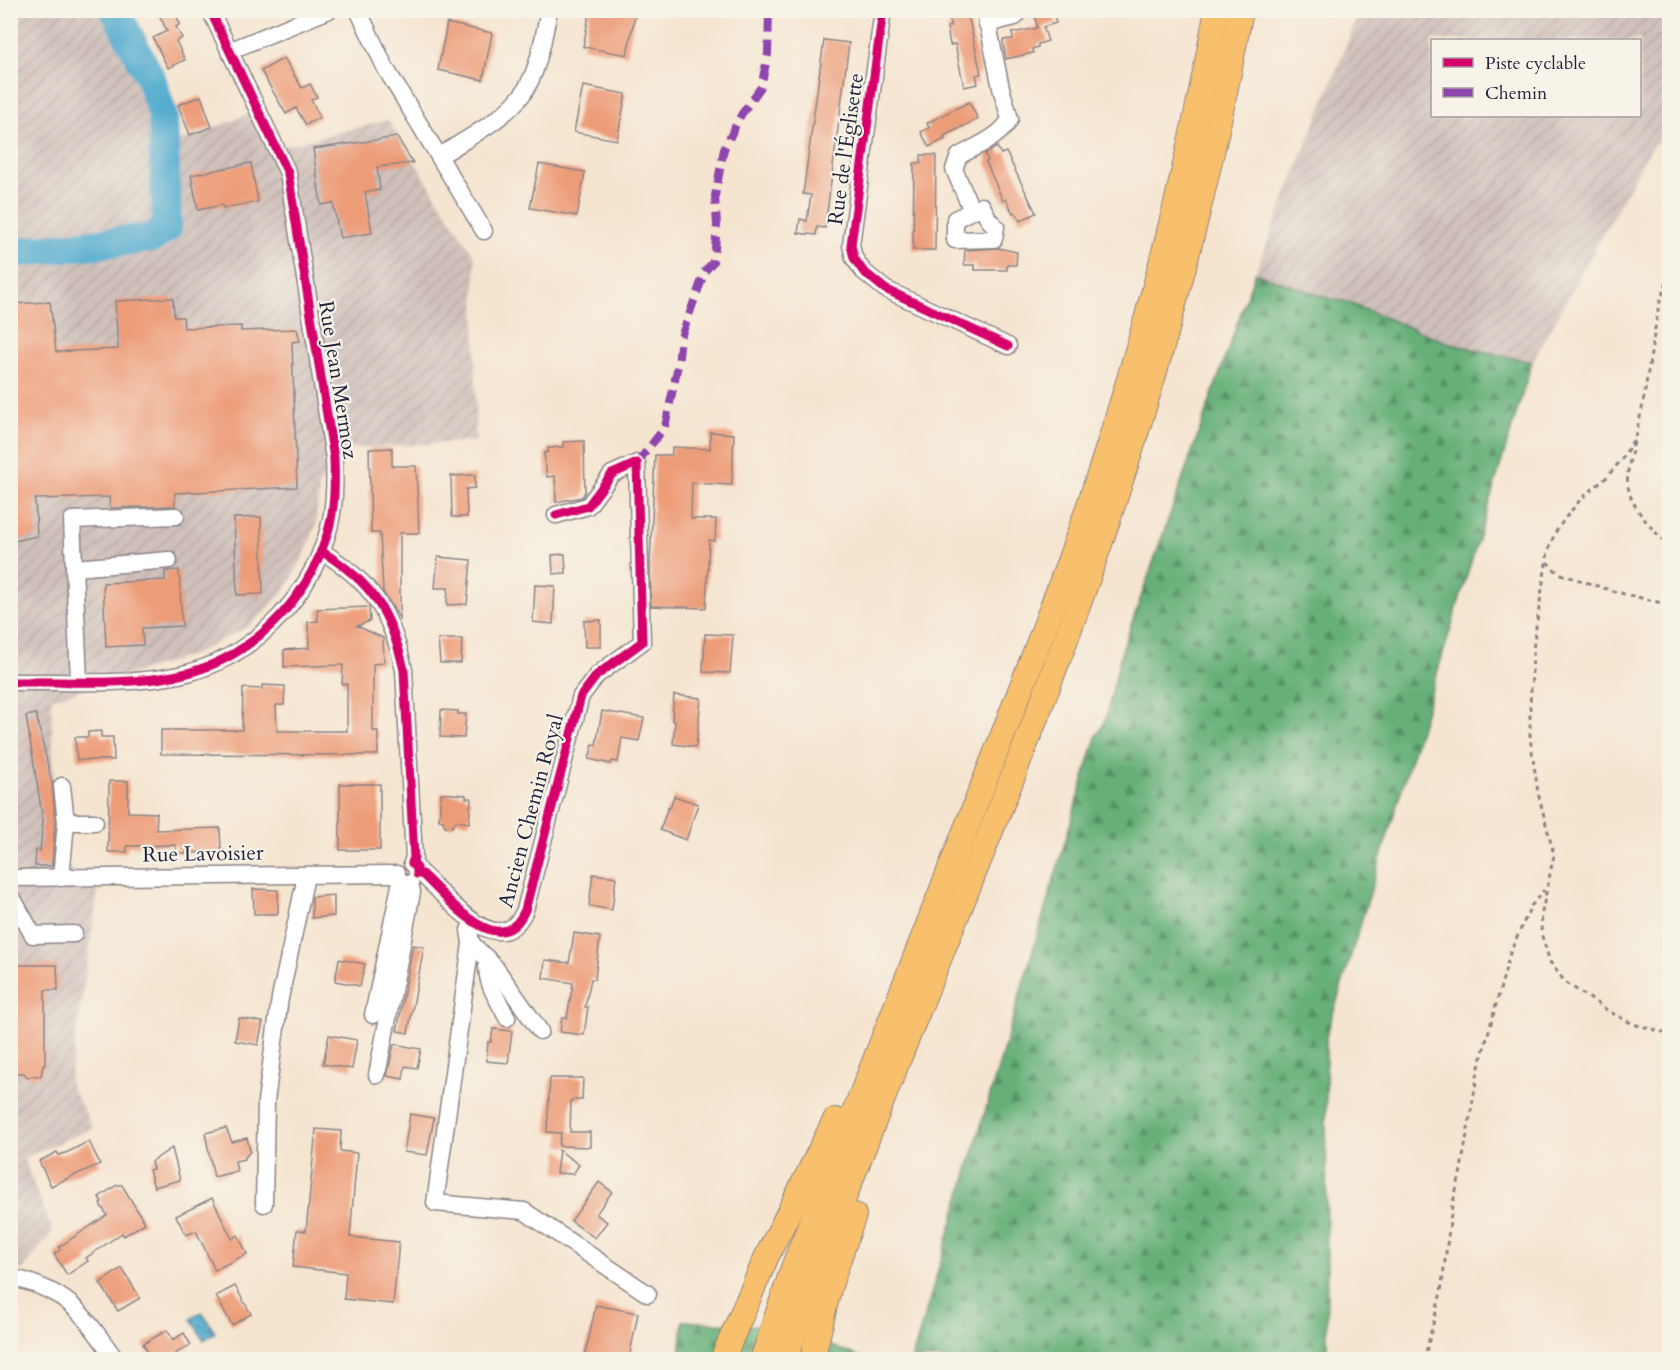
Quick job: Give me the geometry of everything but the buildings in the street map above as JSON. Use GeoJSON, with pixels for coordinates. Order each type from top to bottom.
{"type":"FeatureCollection","features":[{"type":"Feature","properties":{"kind":"highway"},"geometry":{"type":"LineString","coordinates":[[762,1359],[793,1268],[1059,589],[1113,429],[1175,207],[1192,137],[1217,10]]}},
{"type":"Feature","properties":{"kind":"highway"},"geometry":{"type":"LineString","coordinates":[[786,1359],[854,1170],[1047,690],[1121,481],[1182,273],[1207,172],[1241,10]]}},
{"type":"Feature","properties":{"kind":"highway"},"geometry":{"type":"LineString","coordinates":[[722,1359],[766,1258],[914,959]]}},
{"type":"Feature","properties":{"kind":"highway"},"geometry":{"type":"LineString","coordinates":[[812,1359],[830,1286],[938,965]]}},
{"type":"Feature","properties":{"kind":"street","name":"Rue Jean Mermoz"},"geometry":{"type":"LineString","coordinates":[[10,682],[133,681],[180,675],[206,668],[241,650],[283,614],[310,576],[321,551],[332,513],[335,489],[334,458],[288,174],[210,10]]}},
{"type":"Feature","properties":{"kind":"street"},"geometry":{"type":"LineString","coordinates":[[229,51],[329,10]]}},
{"type":"Feature","properties":{"kind":"street"},"geometry":{"type":"LineString","coordinates":[[358,10],[386,69],[484,231]]}},
{"type":"Feature","properties":{"kind":"street"},"geometry":{"type":"LineString","coordinates":[[440,156],[510,108],[522,94],[539,58],[549,10]]}},
{"type":"Feature","properties":{"kind":"street","name":"Rue de l'Églisette"},"geometry":{"type":"LineString","coordinates":[[883,10],[851,245],[854,258],[862,272],[885,289],[1008,346]]}},
{"type":"Feature","properties":{"kind":"street"},"geometry":{"type":"LineString","coordinates":[[972,211],[954,169],[958,156],[999,133],[1010,119],[986,17],[1016,17],[1020,10]]}},
{"type":"Feature","properties":{"kind":"street","name":"Ancien Chemin Royal"},"geometry":{"type":"LineString","coordinates":[[407,875],[422,874],[473,922],[491,931],[504,932],[521,920],[581,696],[597,675],[642,642],[637,463],[612,474],[588,506],[556,515]]}},
{"type":"Feature","properties":{"kind":"street"},"geometry":{"type":"LineString","coordinates":[[79,681],[72,520],[176,516]]}},
{"type":"Feature","properties":{"kind":"street"},"geometry":{"type":"LineString","coordinates":[[321,551],[359,578],[374,595],[389,619],[398,641],[404,670],[414,858],[407,875],[373,1015]]}},
{"type":"Feature","properties":{"kind":"street"},"geometry":{"type":"LineString","coordinates":[[75,568],[170,560]]}},
{"type":"Feature","properties":{"kind":"street"},"geometry":{"type":"LineString","coordinates":[[61,878],[66,822],[62,786]]}},
{"type":"Feature","properties":{"kind":"street"},"geometry":{"type":"LineString","coordinates":[[66,822],[95,822]]}},
{"type":"Feature","properties":{"kind":"street"},"geometry":{"type":"LineString","coordinates":[[377,1075],[412,892],[407,875]]}},
{"type":"Feature","properties":{"kind":"street","name":"Rue Lavoisier"},"geometry":{"type":"LineString","coordinates":[[10,878],[407,875]]}},
{"type":"Feature","properties":{"kind":"street"},"geometry":{"type":"LineString","coordinates":[[264,1204],[266,1101],[280,998],[306,876]]}},
{"type":"Feature","properties":{"kind":"street"},"geometry":{"type":"LineString","coordinates":[[10,901],[14,901],[33,935],[74,934]]}},
{"type":"Feature","properties":{"kind":"street"},"geometry":{"type":"LineString","coordinates":[[473,922],[469,930],[471,943],[435,1203],[524,1212],[648,1294]]}},
{"type":"Feature","properties":{"kind":"street"},"geometry":{"type":"LineString","coordinates":[[471,943],[487,957],[540,1031]]}},
{"type":"Feature","properties":{"kind":"street"},"geometry":{"type":"LineString","coordinates":[[487,957],[488,983],[507,1018]]}},
{"type":"Feature","properties":{"kind":"street"},"geometry":{"type":"LineString","coordinates":[[10,1277],[56,1292],[78,1309],[116,1359]]}},
{"type":"Feature","properties":{"kind":"path"},"geometry":{"type":"LineString","coordinates":[[1670,274],[1659,304],[1642,409],[1628,464],[1630,498],[1635,509],[1670,547]]}},
{"type":"Feature","properties":{"kind":"path"},"geometry":{"type":"LineString","coordinates":[[1635,437],[1622,459],[1607,477],[1581,499],[1555,533],[1548,551],[1534,640],[1530,737],[1538,794],[1554,855],[1542,912],[1545,951],[1556,972],[1572,987],[1626,1022],[1670,1034]]}},
{"type":"Feature","properties":{"kind":"path"},"geometry":{"type":"LineString","coordinates":[[1547,562],[1557,572],[1564,575],[1616,592],[1670,605]]}},
{"type":"Feature","properties":{"kind":"path"},"geometry":{"type":"LineString","coordinates":[[1424,1359],[1441,1292],[1452,1206],[1463,1159],[1478,1071],[1510,953],[1531,906],[1547,886]]}},
{"type":"Feature","properties":{"kind":"shaded area"},"geometry":{"type":"Polygon","coordinates":[[[11,11],[117,11],[144,60],[171,145],[249,114],[270,150],[388,120],[475,257],[476,441],[345,449],[319,484],[316,525],[303,558],[286,588],[269,608],[247,627],[195,654],[51,699],[54,780],[66,865],[98,891],[69,1083],[93,1128],[23,1158],[53,1231],[22,1270],[11,1268],[11,11]]]}},
{"type":"Feature","properties":{"kind":"shaded area"},"geometry":{"type":"Polygon","coordinates":[[[1360,11],[1669,11],[1669,129],[1651,148],[1532,362],[1451,344],[1344,301],[1334,300],[1255,273],[1360,11]]]}},
{"type":"Feature","properties":{"kind":"green space"},"geometry":{"type":"Polygon","coordinates":[[[1255,273],[1334,300],[1344,301],[1451,344],[1532,362],[1326,1037],[1327,1359],[912,1359],[1096,737],[1104,724],[1122,651],[1255,273]]]}},
{"type":"Feature","properties":{"kind":"green space"},"geometry":{"type":"Polygon","coordinates":[[[683,1321],[782,1327],[865,1359],[680,1360],[683,1321]]]}},
{"type":"Feature","properties":{"kind":"water"},"geometry":{"type":"Polygon","coordinates":[[[202,1312],[215,1333],[204,1340],[191,1319],[202,1312]]]}},
{"type":"Feature","properties":{"kind":"waterway"},"geometry":{"type":"LineString","coordinates":[[10,253],[152,238],[167,228],[163,116],[150,77],[115,10]]}},
{"type":"Feature","properties":{"kind":"marked path"},"geometry":{"type":"LineString","coordinates":[[637,463],[665,427],[678,365],[681,337],[705,271],[713,262],[717,225],[715,196],[724,149],[741,115],[761,87],[768,54],[769,10]]}},
{"type":"Feature","properties":{"kind":"cycle path"},"geometry":{"type":"LineString","coordinates":[[10,682],[138,681],[179,675],[229,656],[251,642],[289,605],[305,583],[327,535],[334,497],[334,458],[288,173],[210,10]]}},
{"type":"Feature","properties":{"kind":"cycle path"},"geometry":{"type":"LineString","coordinates":[[883,10],[851,245],[854,258],[863,271],[885,289],[1008,346]]}},
{"type":"Feature","properties":{"kind":"cycle path"},"geometry":{"type":"LineString","coordinates":[[321,551],[354,575],[377,600],[393,631],[399,650],[404,670],[414,858],[412,863],[417,868],[417,874],[422,874],[473,921],[488,929],[502,931],[514,925],[525,910],[581,696],[597,675],[642,642],[637,463],[612,474],[588,506],[556,515]]}}]}
